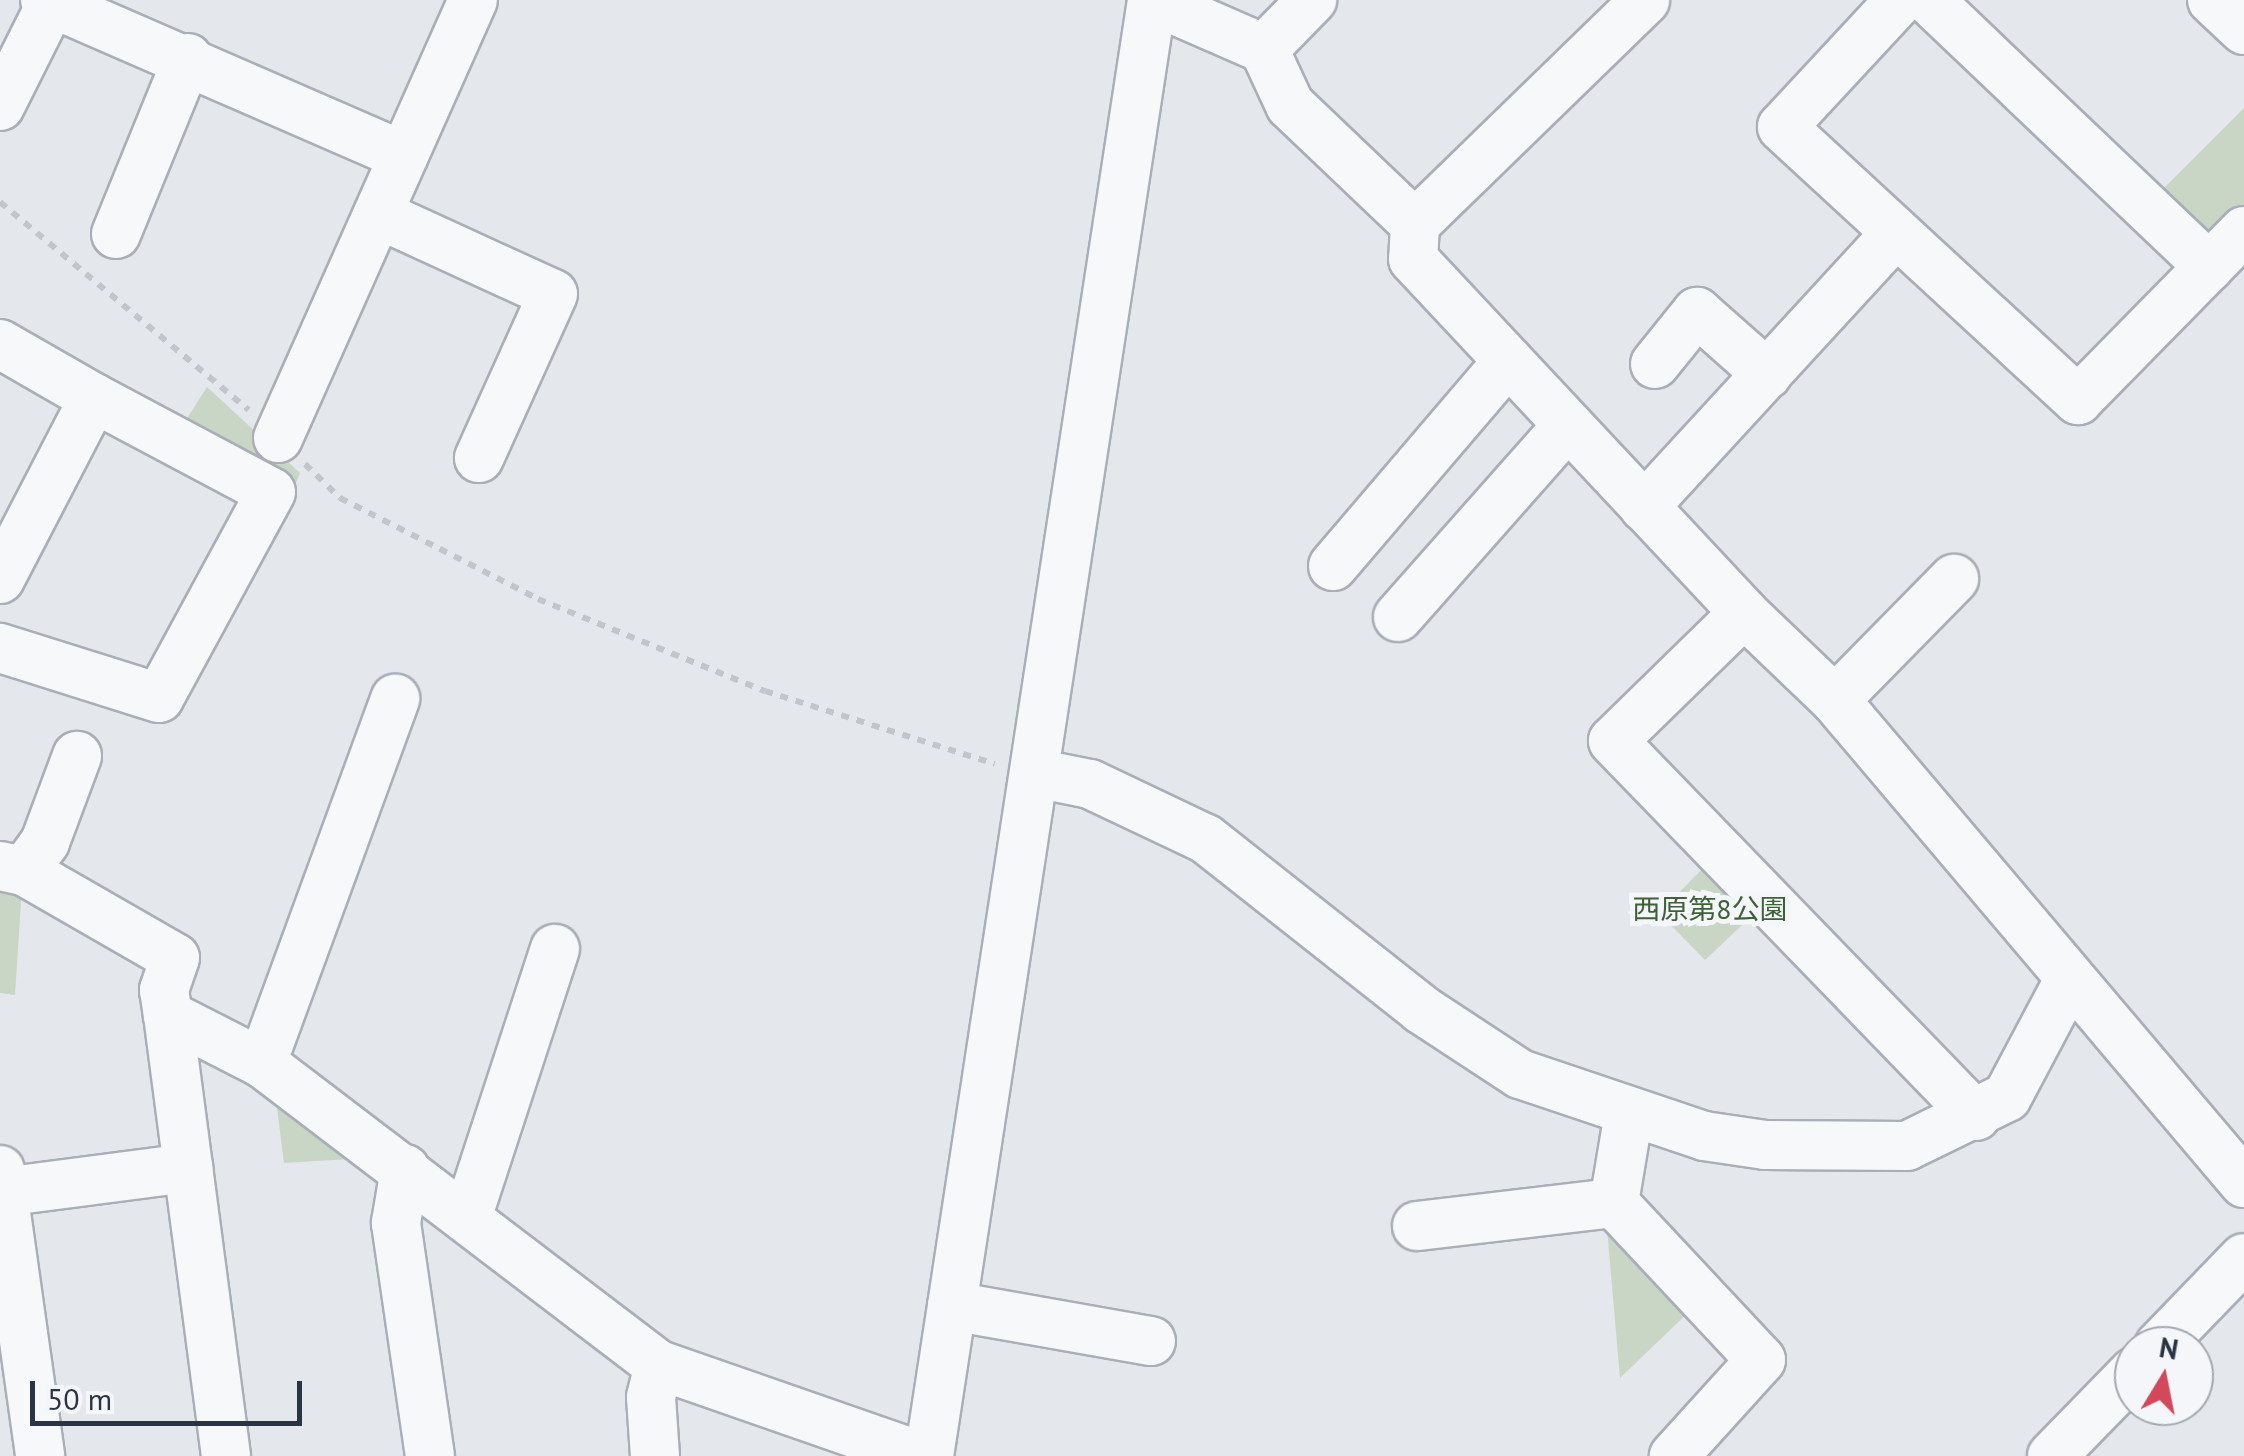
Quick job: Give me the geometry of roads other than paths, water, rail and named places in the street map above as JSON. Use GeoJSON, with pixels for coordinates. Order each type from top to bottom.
{"type":"FeatureCollection","features":[{"type":"Feature","properties":{"kind":"street"},"geometry":{"type":"LineString","coordinates":[[278,438],[473,0]]}},
{"type":"Feature","properties":{"kind":"street"},"geometry":{"type":"LineString","coordinates":[[930,1456],[1152,0],[1264,49],[1290,105],[1415,224]]}},
{"type":"Feature","properties":{"kind":"street"},"geometry":{"type":"LineString","coordinates":[[1264,49],[1312,0]]}},
{"type":"Feature","properties":{"kind":"street"},"geometry":{"type":"LineString","coordinates":[[1646,0],[1415,224],[1413,259],[1744,613],[1835,700],[2068,982],[2244,1183]]}},
{"type":"Feature","properties":{"kind":"street"},"geometry":{"type":"LineString","coordinates":[[1900,0],[1782,127],[2078,400],[2244,231]]}},
{"type":"Feature","properties":{"kind":"street"},"geometry":{"type":"LineString","coordinates":[[1929,0],[2209,267]]}},
{"type":"Feature","properties":{"kind":"street"},"geometry":{"type":"LineString","coordinates":[[2212,0],[2244,30]]}},
{"type":"Feature","properties":{"kind":"street"},"geometry":{"type":"LineString","coordinates":[[0,106],[50,1],[188,58],[404,156]]}},
{"type":"Feature","properties":{"kind":"street"},"geometry":{"type":"LineString","coordinates":[[116,234],[188,58]]}},
{"type":"Feature","properties":{"kind":"street"},"geometry":{"type":"LineString","coordinates":[[378,214],[553,294],[479,458]]}},
{"type":"Feature","properties":{"kind":"street"},"geometry":{"type":"LineString","coordinates":[[1644,507],[1896,233]]}},
{"type":"Feature","properties":{"kind":"street"},"geometry":{"type":"LineString","coordinates":[[1655,364],[1696,312],[1767,374]]}},
{"type":"Feature","properties":{"kind":"street"},"geometry":{"type":"LineString","coordinates":[[0,344],[271,492],[159,698],[0,648]]}},
{"type":"Feature","properties":{"kind":"street"},"geometry":{"type":"LineString","coordinates":[[1332,566],[1508,361]]}},
{"type":"Feature","properties":{"kind":"street"},"geometry":{"type":"LineString","coordinates":[[0,579],[94,398]]}},
{"type":"Feature","properties":{"kind":"street"},"geometry":{"type":"LineString","coordinates":[[1398,617],[1568,425]]}},
{"type":"Feature","properties":{"kind":"street"},"geometry":{"type":"LineString","coordinates":[[1835,700],[1954,579]]}},
{"type":"Feature","properties":{"kind":"street"},"geometry":{"type":"LineString","coordinates":[[1744,613],[1613,740],[1976,1116]]}},
{"type":"Feature","properties":{"kind":"street"},"geometry":{"type":"LineString","coordinates":[[262,1063],[395,699]]}},
{"type":"Feature","properties":{"kind":"street"},"geometry":{"type":"LineString","coordinates":[[77,756],[45,842],[12,868],[174,958],[164,990],[226,1456]]}},
{"type":"Feature","properties":{"kind":"street"},"geometry":{"type":"LineString","coordinates":[[1036,774],[1090,784],[1206,838],[1420,1009],[1520,1074],[1704,1136],[1766,1145],[1907,1146],[1976,1116],[2007,1097],[2068,982]]}},
{"type":"Feature","properties":{"kind":"street"},"geometry":{"type":"LineString","coordinates":[[468,1215],[554,949]]}},
{"type":"Feature","properties":{"kind":"street"},"geometry":{"type":"LineString","coordinates":[[168,1016],[262,1063],[468,1215],[658,1365],[920,1456]]}},
{"type":"Feature","properties":{"kind":"street"},"geometry":{"type":"LineString","coordinates":[[1614,1203],[1630,1112]]}},
{"type":"Feature","properties":{"kind":"street"},"geometry":{"type":"LineString","coordinates":[[40,1456],[2,1181],[188,1168]]}},
{"type":"Feature","properties":{"kind":"street"},"geometry":{"type":"LineString","coordinates":[[406,1168],[396,1223],[430,1456]]}},
{"type":"Feature","properties":{"kind":"street"},"geometry":{"type":"LineString","coordinates":[[1418,1226],[1614,1203]]}},
{"type":"Feature","properties":{"kind":"street"},"geometry":{"type":"LineString","coordinates":[[1614,1203],[1761,1360],[1674,1456]]}},
{"type":"Feature","properties":{"kind":"street"},"geometry":{"type":"LineString","coordinates":[[2178,1326],[2244,1258]]}},
{"type":"Feature","properties":{"kind":"street"},"geometry":{"type":"LineString","coordinates":[[952,1306],[1150,1341]]}},
{"type":"Feature","properties":{"kind":"street"},"geometry":{"type":"LineString","coordinates":[[655,1456],[651,1397],[658,1365]]}},
{"type":"Feature","properties":{"kind":"street"},"geometry":{"type":"LineString","coordinates":[[2057,1454],[2114,1393]]}},
{"type":"Feature","properties":{"kind":"park label","name":"西原第8公園"},"geometry":{"type":"Point","coordinates":[1710,909]}}]}
